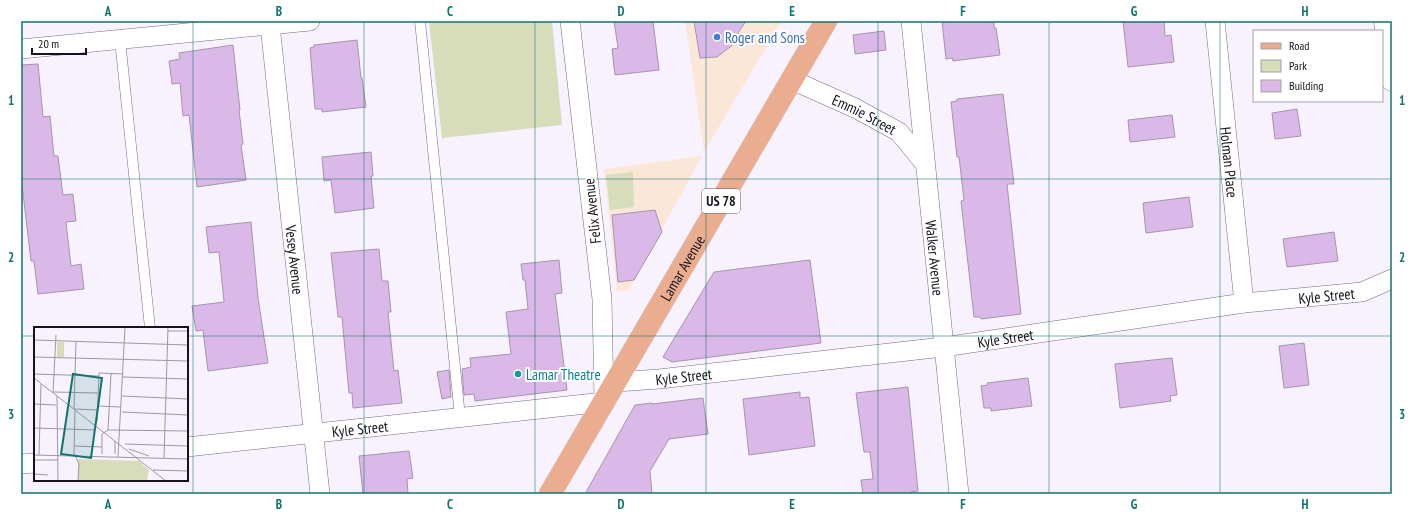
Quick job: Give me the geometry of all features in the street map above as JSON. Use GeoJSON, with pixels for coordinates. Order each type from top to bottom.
{"type":"FeatureCollection","features":[{"type":"Feature","properties":{"kind":"main road","name":"Lamar Avenue"},"geometry":{"type":"LineString","coordinates":[[550,494],[826,21]]}},
{"type":"Feature","properties":{"kind":"main road"},"geometry":{"type":"LineString","coordinates":[[1385,21],[1392,80]]}},
{"type":"Feature","properties":{"kind":"street"},"geometry":{"type":"LineString","coordinates":[[21,49],[310,21]]}},
{"type":"Feature","properties":{"kind":"street","name":"Felix Avenue"},"geometry":{"type":"LineString","coordinates":[[570,21],[602,299],[604,402]]}},
{"type":"Feature","properties":{"kind":"street","name":"Walker Avenue"},"geometry":{"type":"LineString","coordinates":[[911,21],[959,494]]}},
{"type":"Feature","properties":{"kind":"street","name":"Holman Place"},"geometry":{"type":"LineString","coordinates":[[1215,21],[1244,303]]}},
{"type":"Feature","properties":{"kind":"street","name":"Vesey Avenue"},"geometry":{"type":"LineString","coordinates":[[270,25],[320,494]]}},
{"type":"Feature","properties":{"kind":"street","name":"Emmie Street"},"geometry":{"type":"LineString","coordinates":[[792,80],[855,108],[898,132],[925,164]]}},
{"type":"Feature","properties":{"kind":"street","name":"Kyle Street"},"geometry":{"type":"LineString","coordinates":[[616,382],[659,379],[943,347],[1244,303],[1362,292],[1392,279]]}},
{"type":"Feature","properties":{"kind":"street","name":"Kyle Street"},"geometry":{"type":"LineString","coordinates":[[188,446],[604,402]]}},
{"type":"Feature","properties":{"kind":"street"},"geometry":{"type":"LineString","coordinates":[[21,464],[34,463]]}},
{"type":"Feature","properties":{"kind":"lane"},"geometry":{"type":"LineString","coordinates":[[420,21],[460,417]]}},
{"type":"Feature","properties":{"kind":"lane"},"geometry":{"type":"LineString","coordinates":[[120,40],[150,327]]}},
{"type":"Feature","properties":{"kind":"shaded area"},"geometry":{"type":"Polygon","coordinates":[[[685,21],[782,21],[704,152],[685,21]]]}},
{"type":"Feature","properties":{"kind":"shaded area"},"geometry":{"type":"Polygon","coordinates":[[[702,156],[629,290],[617,291],[604,169],[702,156]]]}},
{"type":"Feature","properties":{"kind":"green space"},"geometry":{"type":"Polygon","coordinates":[[[429,21],[552,21],[562,125],[442,138],[429,21]]]}},
{"type":"Feature","properties":{"kind":"green space"},"geometry":{"type":"Polygon","coordinates":[[[633,172],[634,207],[610,210],[606,175],[633,172]]]}},
{"type":"Feature","properties":{"kind":"building"},"geometry":{"type":"Polygon","coordinates":[[[614,21],[653,21],[659,70],[615,75],[612,49],[618,48],[614,21]]]}},
{"type":"Feature","properties":{"kind":"building","name":"Roger and Sons"},"geometry":{"type":"Polygon","coordinates":[[[694,21],[746,21],[738,33],[739,40],[717,57],[700,58],[694,21]]]}},
{"type":"Feature","properties":{"kind":"building"},"geometry":{"type":"Polygon","coordinates":[[[942,21],[994,21],[994,28],[996,28],[1000,55],[953,61],[952,58],[946,59],[942,21]]]}},
{"type":"Feature","properties":{"kind":"building"},"geometry":{"type":"Polygon","coordinates":[[[1123,21],[1164,21],[1165,36],[1171,35],[1174,62],[1128,67],[1123,21]]]}},
{"type":"Feature","properties":{"kind":"building"},"geometry":{"type":"Polygon","coordinates":[[[884,31],[886,50],[855,54],[853,35],[884,31]]]}},
{"type":"Feature","properties":{"kind":"building"},"geometry":{"type":"Polygon","coordinates":[[[357,40],[366,107],[322,112],[322,109],[315,109],[310,48],[314,47],[314,45],[357,40]]]}},
{"type":"Feature","properties":{"kind":"building"},"geometry":{"type":"Polygon","coordinates":[[[233,45],[243,144],[241,145],[246,180],[197,187],[189,115],[183,116],[180,83],[172,84],[169,61],[180,59],[179,53],[233,45]]]}},
{"type":"Feature","properties":{"kind":"building"},"geometry":{"type":"Polygon","coordinates":[[[38,64],[43,117],[50,116],[54,156],[58,156],[63,195],[73,194],[76,221],[66,222],[71,266],[81,264],[84,289],[38,294],[34,261],[31,261],[22,185],[21,186],[21,65],[38,64]]]}},
{"type":"Feature","properties":{"kind":"building"},"geometry":{"type":"Polygon","coordinates":[[[1003,94],[1014,184],[1007,184],[1021,314],[981,319],[980,317],[974,317],[961,201],[964,200],[959,157],[957,157],[951,102],[957,101],[957,99],[1003,94]]]}},
{"type":"Feature","properties":{"kind":"building"},"geometry":{"type":"Polygon","coordinates":[[[1297,109],[1301,136],[1275,139],[1272,113],[1297,109]]]}},
{"type":"Feature","properties":{"kind":"building"},"geometry":{"type":"Polygon","coordinates":[[[1172,115],[1175,137],[1130,142],[1128,120],[1172,115]]]}},
{"type":"Feature","properties":{"kind":"building"},"geometry":{"type":"Polygon","coordinates":[[[371,152],[373,176],[371,176],[374,208],[335,213],[331,180],[324,181],[322,157],[371,152]]]}},
{"type":"Feature","properties":{"kind":"building"},"geometry":{"type":"Polygon","coordinates":[[[1189,197],[1193,227],[1146,233],[1143,203],[1189,197]]]}},
{"type":"Feature","properties":{"kind":"building"},"geometry":{"type":"Polygon","coordinates":[[[655,210],[662,232],[634,280],[618,282],[612,215],[655,210]]]}},
{"type":"Feature","properties":{"kind":"building"},"geometry":{"type":"Polygon","coordinates":[[[251,222],[258,298],[268,363],[208,371],[203,330],[196,331],[192,306],[224,302],[219,252],[209,253],[206,227],[251,222]]]}},
{"type":"Feature","properties":{"kind":"building"},"geometry":{"type":"Polygon","coordinates":[[[1334,232],[1338,261],[1287,267],[1283,239],[1334,232]]]}},
{"type":"Feature","properties":{"kind":"building"},"geometry":{"type":"Polygon","coordinates":[[[379,249],[382,281],[388,281],[391,312],[388,312],[394,371],[398,370],[402,403],[353,408],[352,393],[349,393],[342,317],[338,317],[331,253],[379,249]]]}},
{"type":"Feature","properties":{"kind":"building"},"geometry":{"type":"Polygon","coordinates":[[[559,260],[562,293],[555,294],[567,390],[475,401],[474,394],[464,395],[462,369],[471,367],[470,358],[511,354],[506,312],[528,309],[525,280],[523,280],[521,264],[559,260]]]}},
{"type":"Feature","properties":{"kind":"building"},"geometry":{"type":"Polygon","coordinates":[[[810,260],[821,343],[672,362],[663,357],[714,272],[810,260]]]}},
{"type":"Feature","properties":{"kind":"building"},"geometry":{"type":"Polygon","coordinates":[[[1304,343],[1309,385],[1284,388],[1279,346],[1304,343]]]}},
{"type":"Feature","properties":{"kind":"building"},"geometry":{"type":"Polygon","coordinates":[[[1172,358],[1177,395],[1170,396],[1171,401],[1120,408],[1115,364],[1172,358]]]}},
{"type":"Feature","properties":{"kind":"building"},"geometry":{"type":"Polygon","coordinates":[[[449,370],[451,397],[442,399],[437,372],[449,370]]]}},
{"type":"Feature","properties":{"kind":"building"},"geometry":{"type":"Polygon","coordinates":[[[1028,378],[1032,406],[991,411],[991,408],[984,408],[981,386],[988,385],[987,383],[1028,378]]]}},
{"type":"Feature","properties":{"kind":"building"},"geometry":{"type":"Polygon","coordinates":[[[908,387],[918,491],[910,492],[910,494],[863,494],[861,480],[873,479],[870,452],[864,452],[856,393],[908,387]]]}},
{"type":"Feature","properties":{"kind":"building"},"geometry":{"type":"Polygon","coordinates":[[[800,392],[800,398],[809,397],[815,446],[749,455],[743,399],[800,392]]]}},
{"type":"Feature","properties":{"kind":"building"},"geometry":{"type":"Polygon","coordinates":[[[703,398],[708,434],[669,439],[650,471],[652,494],[585,494],[635,405],[703,398]]]}},
{"type":"Feature","properties":{"kind":"building"},"geometry":{"type":"Polygon","coordinates":[[[409,451],[413,478],[407,479],[408,494],[363,494],[359,456],[409,451]]]}},
{"type":"Feature","properties":{"kind":"place","name":"Roger and Sons"},"geometry":{"type":"Point","coordinates":[717,37]}},
{"type":"Feature","properties":{"kind":"place","name":"Lamar Theatre"},"geometry":{"type":"Point","coordinates":[518,374]}}]}
